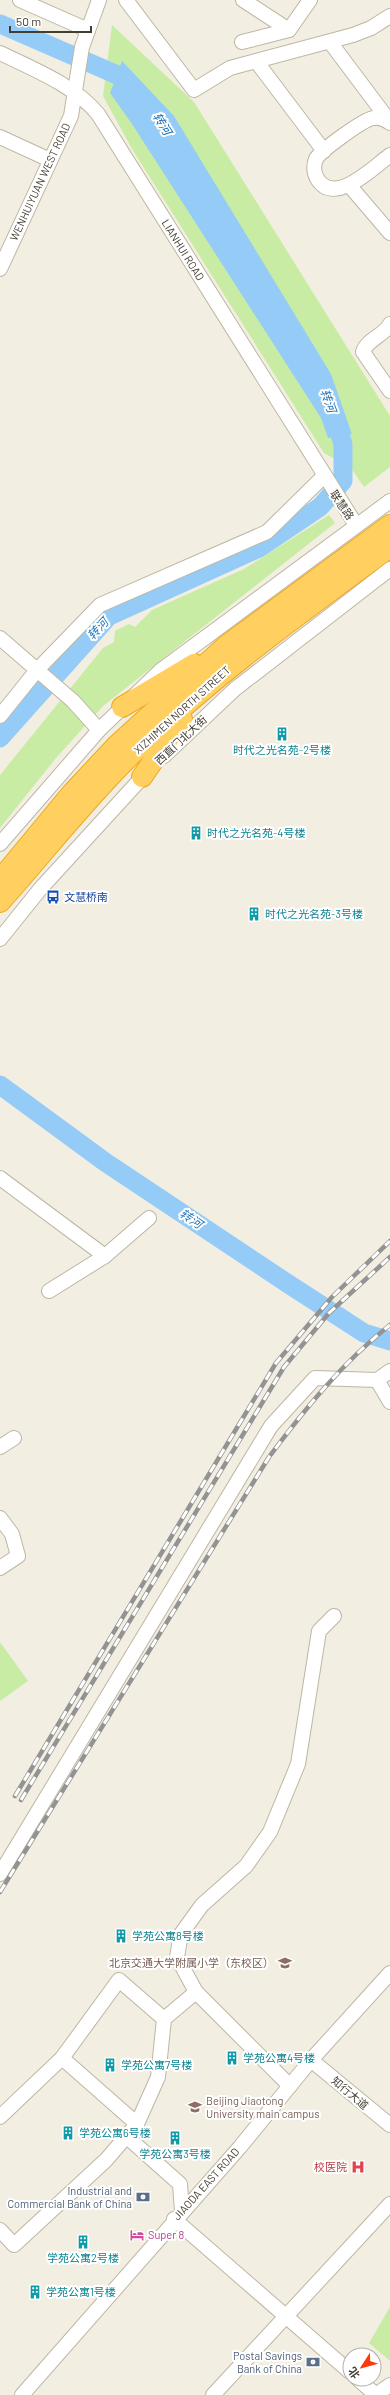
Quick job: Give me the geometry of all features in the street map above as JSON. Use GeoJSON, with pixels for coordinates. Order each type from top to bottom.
{"type":"FeatureCollection","features":[{"type":"Feature","properties":{"kind":"highway","name":"XIZHIMEN NORTH STREET"},"geometry":{"type":"LineString","coordinates":[[0,902],[78,800],[116,746],[227,645],[390,525]]}},
{"type":"Feature","properties":{"kind":"highway","name":"XIZHIMEN NORTH STREET"},"geometry":{"type":"LineString","coordinates":[[0,880],[78,800],[126,760],[204,688],[262,640],[390,547]]}},
{"type":"Feature","properties":{"kind":"highway"},"geometry":{"type":"LineString","coordinates":[[122,707],[227,645]]}},
{"type":"Feature","properties":{"kind":"highway"},"geometry":{"type":"LineString","coordinates":[[142,777],[204,688]]}},
{"type":"Feature","properties":{"kind":"street"},"geometry":{"type":"LineString","coordinates":[[20,0],[88,30]]}},
{"type":"Feature","properties":{"kind":"street","name":"WENHUIYUAN WEST ROAD"},"geometry":{"type":"LineString","coordinates":[[0,269],[71,116],[82,47],[99,0]]}},
{"type":"Feature","properties":{"kind":"street"},"geometry":{"type":"LineString","coordinates":[[126,0],[194,90],[224,71],[256,61],[330,42],[368,29],[390,16]]}},
{"type":"Feature","properties":{"kind":"street"},"geometry":{"type":"LineString","coordinates":[[243,0],[289,30]]}},
{"type":"Feature","properties":{"kind":"street"},"geometry":{"type":"LineString","coordinates":[[242,42],[289,30],[310,0]]}},
{"type":"Feature","properties":{"kind":"street"},"geometry":{"type":"LineString","coordinates":[[330,42],[390,123]]}},
{"type":"Feature","properties":{"kind":"street","name":"LIANHUI ROAD"},"geometry":{"type":"LineString","coordinates":[[0,53],[45,75],[75,94],[88,104],[102,120],[326,480]]}},
{"type":"Feature","properties":{"kind":"street"},"geometry":{"type":"LineString","coordinates":[[256,61],[324,151]]}},
{"type":"Feature","properties":{"kind":"street"},"geometry":{"type":"LineString","coordinates":[[390,123],[380,118],[369,119],[324,151],[318,157],[314,165],[318,181],[326,187],[334,190],[349,184],[390,155]]}},
{"type":"Feature","properties":{"kind":"street"},"geometry":{"type":"LineString","coordinates":[[0,137],[50,160]]}},
{"type":"Feature","properties":{"kind":"street"},"geometry":{"type":"LineString","coordinates":[[349,184],[390,233]]}},
{"type":"Feature","properties":{"kind":"street"},"geometry":{"type":"LineString","coordinates":[[390,324],[387,330],[368,344],[364,352],[390,391]]}},
{"type":"Feature","properties":{"kind":"street"},"geometry":{"type":"LineString","coordinates":[[0,716],[34,674],[100,606],[267,532],[326,480]]}},
{"type":"Feature","properties":{"kind":"street","name":"联慧路"},"geometry":{"type":"LineString","coordinates":[[326,480],[356,525]]}},
{"type":"Feature","properties":{"kind":"street"},"geometry":{"type":"LineString","coordinates":[[0,844],[99,730],[160,671],[390,501]]}},
{"type":"Feature","properties":{"kind":"street","name":"西直门北大街"},"geometry":{"type":"LineString","coordinates":[[0,939],[41,888],[142,777],[235,689],[390,569]]}},
{"type":"Feature","properties":{"kind":"street"},"geometry":{"type":"LineString","coordinates":[[0,638],[34,674],[71,704],[99,730]]}},
{"type":"Feature","properties":{"kind":"street"},"geometry":{"type":"LineString","coordinates":[[0,1178],[105,1256]]}},
{"type":"Feature","properties":{"kind":"street"},"geometry":{"type":"LineString","coordinates":[[49,1291],[105,1256],[149,1218]]}},
{"type":"Feature","properties":{"kind":"street"},"geometry":{"type":"LineString","coordinates":[[0,1874],[270,1426],[315,1378],[377,1380],[390,1371]]}},
{"type":"Feature","properties":{"kind":"street"},"geometry":{"type":"LineString","coordinates":[[377,1380],[390,1402]]}},
{"type":"Feature","properties":{"kind":"street"},"geometry":{"type":"LineString","coordinates":[[0,1447],[14,1438]]}},
{"type":"Feature","properties":{"kind":"street"},"geometry":{"type":"LineString","coordinates":[[0,1518],[12,1534],[18,1556],[0,1568]]}},
{"type":"Feature","properties":{"kind":"street"},"geometry":{"type":"LineString","coordinates":[[290,2086],[196,1992],[176,1957],[181,1934],[202,1905],[246,1866],[270,1832],[298,1764],[319,1631],[334,1616]]}},
{"type":"Feature","properties":{"kind":"street","name":"JIAODA EAST ROAD"},"geometry":{"type":"LineString","coordinates":[[22,2395],[178,2215],[240,2147],[311,2060],[390,1973]]}},
{"type":"Feature","properties":{"kind":"street"},"geometry":{"type":"LineString","coordinates":[[0,2116],[62,2058],[119,1980],[164,2019]]}},
{"type":"Feature","properties":{"kind":"street"},"geometry":{"type":"LineString","coordinates":[[0,2230],[14,2245],[106,2160],[137,2124],[158,2077],[164,2019],[196,1992]]}},
{"type":"Feature","properties":{"kind":"street"},"geometry":{"type":"LineString","coordinates":[[62,2058],[137,2124]]}},
{"type":"Feature","properties":{"kind":"street","name":"知行大道"},"geometry":{"type":"LineString","coordinates":[[311,2060],[390,2125]]}},
{"type":"Feature","properties":{"kind":"street"},"geometry":{"type":"LineString","coordinates":[[126,2136],[180,2184],[178,2215],[286,2317],[342,2365]]}},
{"type":"Feature","properties":{"kind":"street"},"geometry":{"type":"LineString","coordinates":[[213,2395],[390,2204]]}},
{"type":"Feature","properties":{"kind":"street"},"geometry":{"type":"LineString","coordinates":[[367,2387],[376,2395],[390,2385]]}},
{"type":"Feature","properties":{"kind":"green space"},"geometry":{"type":"Polygon","coordinates":[[[112,25],[194,102],[390,416],[390,467],[364,487],[351,468],[324,453],[132,149],[103,96],[112,25]]]}},
{"type":"Feature","properties":{"kind":"green space"},"geometry":{"type":"Polygon","coordinates":[[[329,515],[335,523],[103,706],[56,758],[0,828],[0,775],[103,648],[114,642],[115,631],[129,624],[135,627],[152,610],[244,569],[329,515]]]}},
{"type":"Feature","properties":{"kind":"green space"},"geometry":{"type":"Polygon","coordinates":[[[0,1642],[28,1681],[0,1701],[0,1642]]]}},
{"type":"Feature","properties":{"kind":"green space"},"geometry":{"type":"Polygon","coordinates":[[[390,2307],[390,2361],[382,2354],[382,2347],[374,2347],[369,2343],[390,2307]]]}},
{"type":"Feature","properties":{"kind":"water"},"geometry":{"type":"Polygon","coordinates":[[[122,61],[174,116],[331,374],[352,434],[328,438],[321,418],[132,124],[110,93],[122,61]]]}},
{"type":"Feature","properties":{"kind":"waterway","name":"转河"},"geometry":{"type":"LineString","coordinates":[[0,24],[122,77],[137,91]]}},
{"type":"Feature","properties":{"kind":"waterway","name":"转河"},"geometry":{"type":"LineString","coordinates":[[0,738],[109,616],[259,548],[320,507],[343,481],[343,444],[332,411]]}},
{"type":"Feature","properties":{"kind":"waterway","name":"转河"},"geometry":{"type":"LineString","coordinates":[[0,1085],[105,1162],[290,1285],[364,1333],[390,1341]]}},
{"type":"Feature","properties":{"kind":"railway"},"geometry":{"type":"LineString","coordinates":[[15,1796],[276,1363],[332,1297],[390,1241]]}},
{"type":"Feature","properties":{"kind":"railway"},"geometry":{"type":"LineString","coordinates":[[21,1800],[284,1367],[329,1313],[390,1257]]}},
{"type":"Feature","properties":{"kind":"railway"},"geometry":{"type":"LineString","coordinates":[[0,1892],[269,1457],[296,1421],[325,1387],[356,1355],[390,1325]]}},
{"type":"Feature","properties":{"kind":"place","name":"时代之光名苑-2号楼"},"geometry":{"type":"Point","coordinates":[282,734]}},
{"type":"Feature","properties":{"kind":"place","name":"时代之光名苑-4号楼"},"geometry":{"type":"Point","coordinates":[196,833]}},
{"type":"Feature","properties":{"kind":"place","name":"文慧桥南"},"geometry":{"type":"Point","coordinates":[53,897]}},
{"type":"Feature","properties":{"kind":"place","name":"时代之光名苑-3号楼"},"geometry":{"type":"Point","coordinates":[254,914]}},
{"type":"Feature","properties":{"kind":"place","name":"学苑公寓8号楼"},"geometry":{"type":"Point","coordinates":[121,1936]}},
{"type":"Feature","properties":{"kind":"place","name":"北京交通大学附属小学（东校区）"},"geometry":{"type":"Point","coordinates":[285,1963]}},
{"type":"Feature","properties":{"kind":"place","name":"学苑公寓4号楼"},"geometry":{"type":"Point","coordinates":[232,2058]}},
{"type":"Feature","properties":{"kind":"place","name":"学苑公寓7号楼"},"geometry":{"type":"Point","coordinates":[110,2065]}},
{"type":"Feature","properties":{"kind":"place","name":"Beijing Jiaotong University main campus"},"geometry":{"type":"Point","coordinates":[195,2107]}},
{"type":"Feature","properties":{"kind":"place","name":"学苑公寓6号楼"},"geometry":{"type":"Point","coordinates":[68,2133]}},
{"type":"Feature","properties":{"kind":"place","name":"学苑公寓3号楼"},"geometry":{"type":"Point","coordinates":[175,2138]}},
{"type":"Feature","properties":{"kind":"place","name":"校医院"},"geometry":{"type":"Point","coordinates":[358,2167]}},
{"type":"Feature","properties":{"kind":"place","name":"Industrial and Commercial Bank of China"},"geometry":{"type":"Point","coordinates":[143,2197]}},
{"type":"Feature","properties":{"kind":"place","name":"Super 8"},"geometry":{"type":"Point","coordinates":[137,2235]}},
{"type":"Feature","properties":{"kind":"place","name":"学苑公寓2号楼"},"geometry":{"type":"Point","coordinates":[83,2242]}},
{"type":"Feature","properties":{"kind":"place","name":"学苑公寓1号楼"},"geometry":{"type":"Point","coordinates":[35,2292]}},
{"type":"Feature","properties":{"kind":"place","name":"Postal Savings Bank of China"},"geometry":{"type":"Point","coordinates":[313,2362]}}]}
